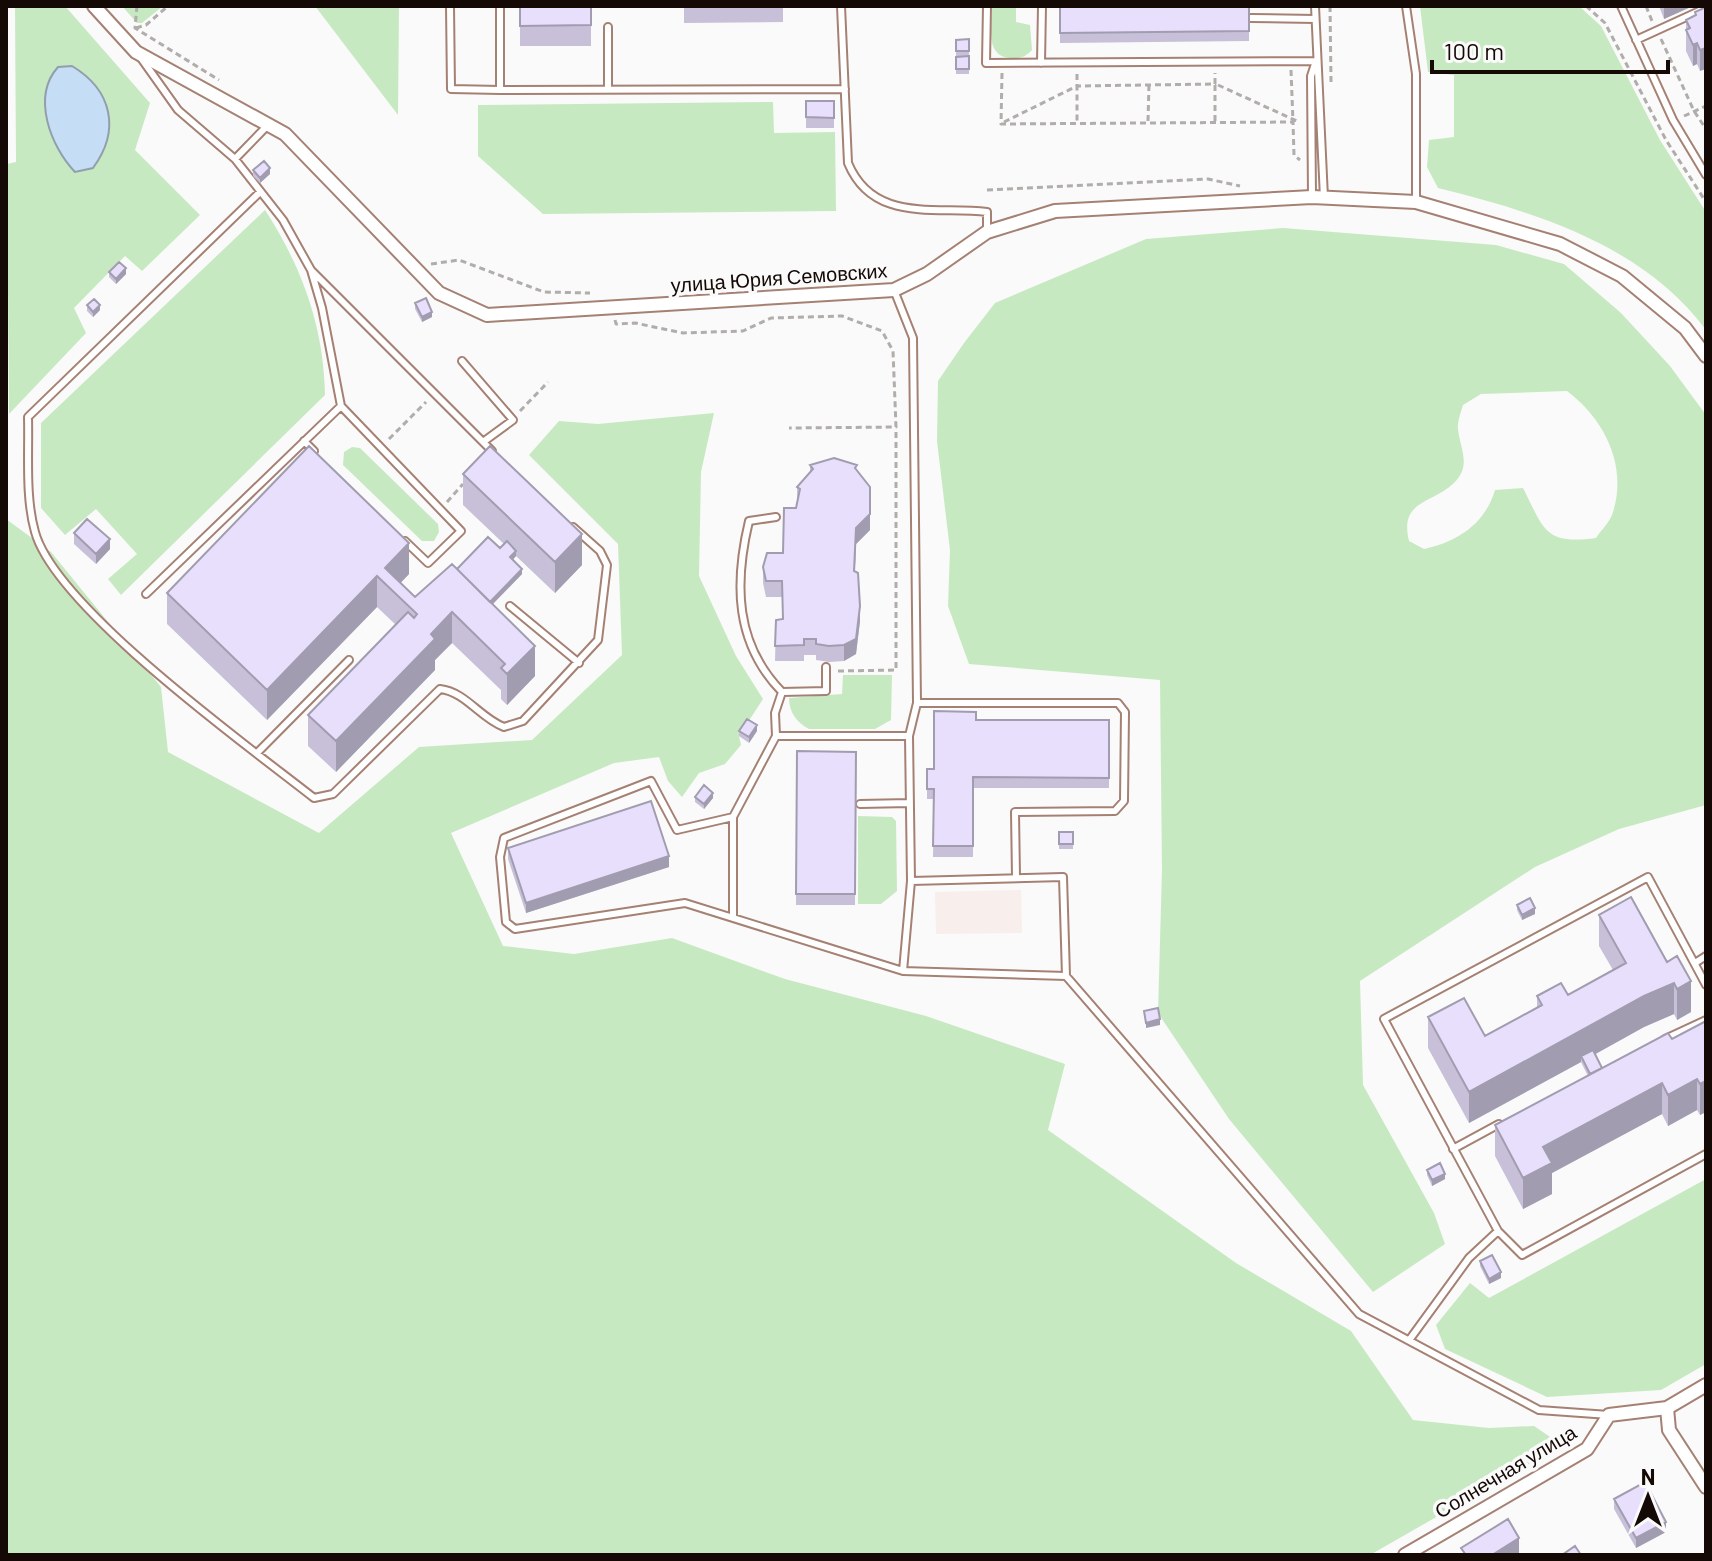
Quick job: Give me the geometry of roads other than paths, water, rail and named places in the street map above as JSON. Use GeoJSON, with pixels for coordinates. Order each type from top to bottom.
{"type":"FeatureCollection","features":[{"type":"Feature","properties":{"kind":"street","name":"улица Юрия Семовских"},"geometry":{"type":"LineString","coordinates":[[94,6],[136,52],[268,124],[294,143],[439,293],[487,315],[894,290],[927,274],[987,232],[1055,211],[1318,198],[1416,202],[1560,244],[1622,276],[1685,328],[1706,356]]}},
{"type":"Feature","properties":{"kind":"street"},"geometry":{"type":"LineString","coordinates":[[1609,1415],[1667,1408],[1706,1385]]}},
{"type":"Feature","properties":{"kind":"street"},"geometry":{"type":"LineString","coordinates":[[1667,1408],[1669,1430],[1706,1487]]}},
{"type":"Feature","properties":{"kind":"street","name":"Солнечная улица"},"geometry":{"type":"LineString","coordinates":[[1411,1554],[1587,1449],[1609,1415]]}},
{"type":"Feature","properties":{"kind":"lane"},"geometry":{"type":"LineString","coordinates":[[450,6],[451,89],[845,89]]}},
{"type":"Feature","properties":{"kind":"lane"},"geometry":{"type":"LineString","coordinates":[[500,6],[500,90]]}},
{"type":"Feature","properties":{"kind":"lane"},"geometry":{"type":"LineString","coordinates":[[841,6],[848,163],[855,180],[871,197],[905,208],[987,212],[987,232]]}},
{"type":"Feature","properties":{"kind":"lane"},"geometry":{"type":"LineString","coordinates":[[987,6],[986,63],[1316,61]]}},
{"type":"Feature","properties":{"kind":"lane"},"geometry":{"type":"LineString","coordinates":[[1041,63],[1042,6]]}},
{"type":"Feature","properties":{"kind":"lane"},"geometry":{"type":"LineString","coordinates":[[1315,6],[1316,61],[1321,77],[1318,198]]}},
{"type":"Feature","properties":{"kind":"lane"},"geometry":{"type":"LineString","coordinates":[[1406,6],[1416,74],[1416,202]]}},
{"type":"Feature","properties":{"kind":"lane"},"geometry":{"type":"LineString","coordinates":[[1621,6],[1673,120],[1706,175]]}},
{"type":"Feature","properties":{"kind":"lane"},"geometry":{"type":"LineString","coordinates":[[1636,40],[1706,8]]}},
{"type":"Feature","properties":{"kind":"lane"},"geometry":{"type":"LineString","coordinates":[[1251,18],[1315,19]]}},
{"type":"Feature","properties":{"kind":"lane"},"geometry":{"type":"LineString","coordinates":[[608,27],[608,89]]}},
{"type":"Feature","properties":{"kind":"lane"},"geometry":{"type":"LineString","coordinates":[[136,52],[178,110],[235,159],[283,220],[311,270],[334,356],[341,406],[461,531],[428,563],[394,530]]}},
{"type":"Feature","properties":{"kind":"lane"},"geometry":{"type":"LineString","coordinates":[[1316,61],[1311,76],[1318,198]]}},
{"type":"Feature","properties":{"kind":"lane"},"geometry":{"type":"LineString","coordinates":[[235,159],[268,124]]}},
{"type":"Feature","properties":{"kind":"lane"},"geometry":{"type":"LineString","coordinates":[[260,192],[28,417],[35,531],[48,562],[77,596],[163,678],[314,798],[323,798],[440,689],[454,691],[490,721],[504,727],[523,721],[579,663],[598,640],[607,565],[600,551],[568,522]]}},
{"type":"Feature","properties":{"kind":"lane"},"geometry":{"type":"LineString","coordinates":[[311,270],[504,462]]}},
{"type":"Feature","properties":{"kind":"lane"},"geometry":{"type":"LineString","coordinates":[[894,290],[913,338],[917,703],[909,736],[911,881],[903,971]]}},
{"type":"Feature","properties":{"kind":"lane"},"geometry":{"type":"LineString","coordinates":[[462,361],[513,420],[483,442]]}},
{"type":"Feature","properties":{"kind":"lane"},"geometry":{"type":"LineString","coordinates":[[146,594],[341,406]]}},
{"type":"Feature","properties":{"kind":"lane"},"geometry":{"type":"LineString","coordinates":[[304,441],[315,452]]}},
{"type":"Feature","properties":{"kind":"lane"},"geometry":{"type":"LineString","coordinates":[[776,517],[749,521],[741,555],[742,624],[761,671],[782,692],[826,691],[826,669]]}},
{"type":"Feature","properties":{"kind":"lane"},"geometry":{"type":"LineString","coordinates":[[510,606],[579,663]]}},
{"type":"Feature","properties":{"kind":"lane"},"geometry":{"type":"LineString","coordinates":[[257,753],[349,660]]}},
{"type":"Feature","properties":{"kind":"lane"},"geometry":{"type":"LineString","coordinates":[[733,918],[733,817],[776,736],[775,713],[782,692]]}},
{"type":"Feature","properties":{"kind":"lane"},"geometry":{"type":"LineString","coordinates":[[917,703],[1118,703],[1125,712],[1124,801],[1115,811],[1015,812],[1016,877]]}},
{"type":"Feature","properties":{"kind":"lane"},"geometry":{"type":"LineString","coordinates":[[776,736],[909,736]]}},
{"type":"Feature","properties":{"kind":"lane"},"geometry":{"type":"LineString","coordinates":[[733,817],[677,830],[651,781],[504,838],[500,857],[506,922],[515,929],[685,903],[903,971],[1066,976]]}},
{"type":"Feature","properties":{"kind":"lane"},"geometry":{"type":"LineString","coordinates":[[860,804],[909,803]]}},
{"type":"Feature","properties":{"kind":"lane"},"geometry":{"type":"LineString","coordinates":[[911,881],[1063,877],[1066,976],[1359,1314],[1539,1410],[1609,1415]]}},
{"type":"Feature","properties":{"kind":"lane"},"geometry":{"type":"LineString","coordinates":[[1706,985],[1648,877],[1384,1019],[1498,1231],[1522,1255],[1706,1154]]}},
{"type":"Feature","properties":{"kind":"lane"},"geometry":{"type":"LineString","coordinates":[[1695,963],[1706,956]]}},
{"type":"Feature","properties":{"kind":"lane"},"geometry":{"type":"LineString","coordinates":[[1653,1045],[1706,1020]]}},
{"type":"Feature","properties":{"kind":"lane"},"geometry":{"type":"LineString","coordinates":[[1453,1149],[1507,1120]]}},
{"type":"Feature","properties":{"kind":"lane"},"geometry":{"type":"LineString","coordinates":[[1410,1339],[1469,1258],[1498,1231]]}},
{"type":"Feature","properties":{"kind":"water"},"geometry":{"type":"Polygon","coordinates":[[[72,66],[86,76],[104,99],[109,125],[102,154],[93,168],[75,172],[52,136],[45,107],[50,79],[58,67],[72,66]]]}}]}
